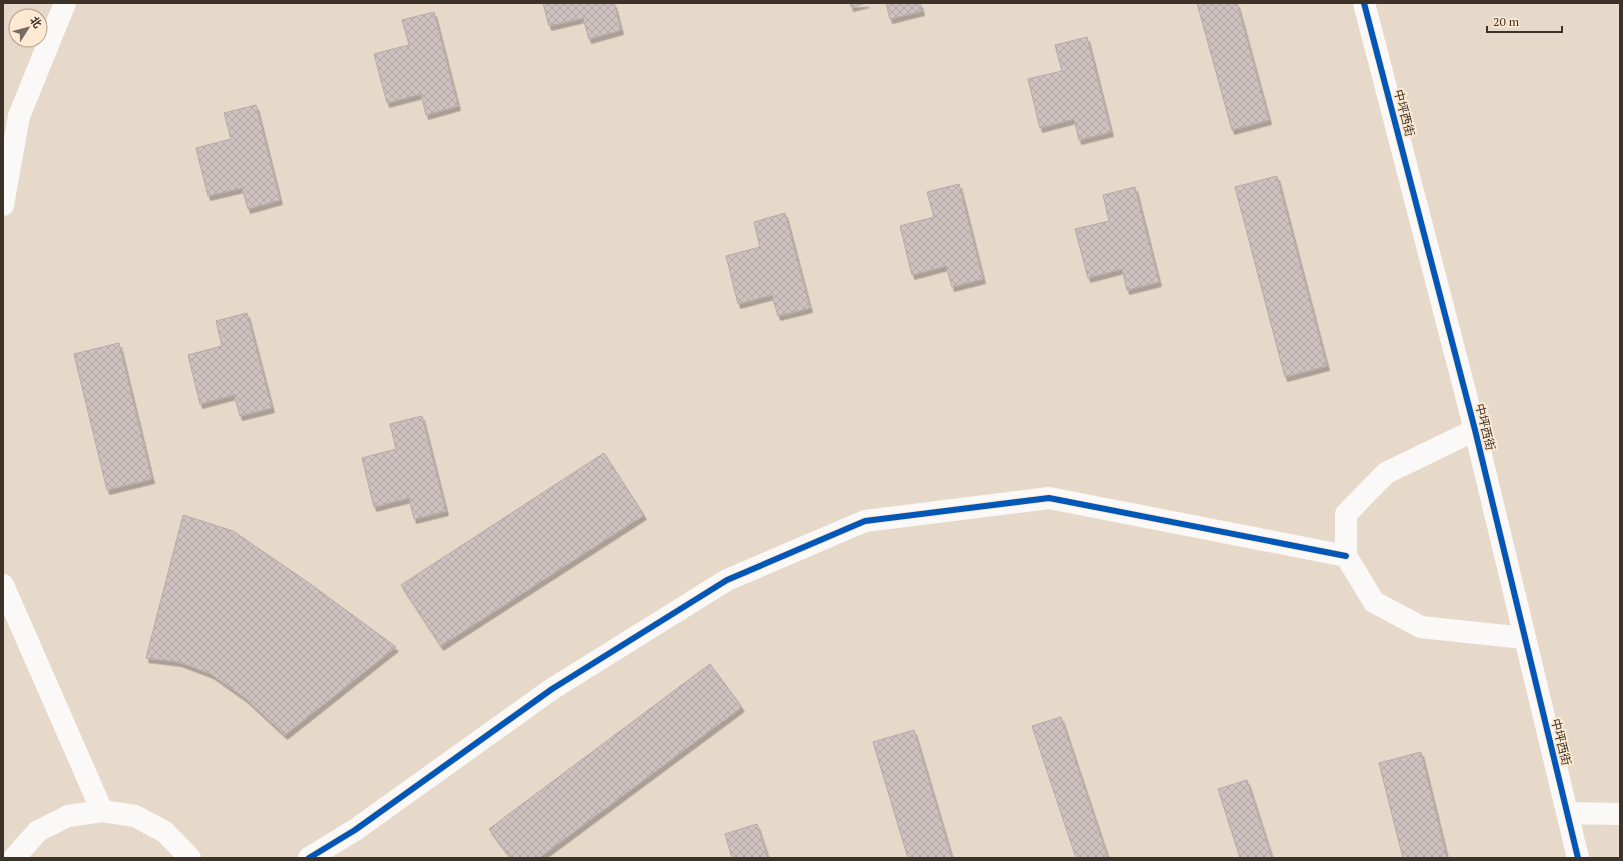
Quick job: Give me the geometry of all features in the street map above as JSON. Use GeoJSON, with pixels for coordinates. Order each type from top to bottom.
{"type":"FeatureCollection","features":[{"type":"Feature","properties":{"kind":"street"},"geometry":{"type":"LineString","coordinates":[[3,205],[19,116],[65,3]]}},
{"type":"Feature","properties":{"kind":"street","name":"中坪西街"},"geometry":{"type":"LineString","coordinates":[[1364,3],[1475,430],[1578,858]]}},
{"type":"Feature","properties":{"kind":"street"},"geometry":{"type":"LineString","coordinates":[[1475,430],[1386,473],[1346,514],[1346,556],[1374,602],[1421,627],[1524,638]]}},
{"type":"Feature","properties":{"kind":"street"},"geometry":{"type":"LineString","coordinates":[[309,858],[355,830],[552,689],[727,580],[865,521],[1049,498],[1346,556]]}},
{"type":"Feature","properties":{"kind":"street"},"geometry":{"type":"LineString","coordinates":[[3,585],[102,811]]}},
{"type":"Feature","properties":{"kind":"street"},"geometry":{"type":"LineString","coordinates":[[14,858],[38,832],[68,816],[102,811],[135,816],[165,832],[190,858]]}},
{"type":"Feature","properties":{"kind":"street"},"geometry":{"type":"LineString","coordinates":[[1567,813],[1620,814]]}},
{"type":"Feature","properties":{"kind":"building"},"geometry":{"type":"Polygon","coordinates":[[[543,3],[614,3],[621,30],[589,39],[583,18],[549,26],[543,3]]]}},
{"type":"Feature","properties":{"kind":"building"},"geometry":{"type":"Polygon","coordinates":[[[850,3],[867,3],[851,7],[850,3]]]}},
{"type":"Feature","properties":{"kind":"building"},"geometry":{"type":"Polygon","coordinates":[[[886,3],[920,3],[922,11],[890,19],[886,3]]]}},
{"type":"Feature","properties":{"kind":"building"},"geometry":{"type":"Polygon","coordinates":[[[1197,3],[1237,3],[1269,120],[1232,130],[1197,3]]]}},
{"type":"Feature","properties":{"kind":"building"},"geometry":{"type":"Polygon","coordinates":[[[434,12],[458,106],[426,115],[421,94],[387,103],[374,54],[409,45],[402,20],[434,12]]]}},
{"type":"Feature","properties":{"kind":"building"},"geometry":{"type":"Polygon","coordinates":[[[1087,37],[1111,132],[1079,140],[1074,119],[1040,128],[1028,79],[1062,71],[1055,45],[1087,37]]]}},
{"type":"Feature","properties":{"kind":"building"},"geometry":{"type":"Polygon","coordinates":[[[256,105],[280,200],[248,209],[242,188],[208,196],[196,148],[231,139],[224,113],[256,105]]]}},
{"type":"Feature","properties":{"kind":"building"},"geometry":{"type":"Polygon","coordinates":[[[1277,176],[1327,366],[1285,377],[1235,187],[1277,176]]]}},
{"type":"Feature","properties":{"kind":"building"},"geometry":{"type":"Polygon","coordinates":[[[959,184],[983,279],[952,287],[946,266],[912,275],[900,226],[934,217],[927,192],[959,184]]]}},
{"type":"Feature","properties":{"kind":"building"},"geometry":{"type":"Polygon","coordinates":[[[1135,187],[1159,282],[1127,290],[1122,269],[1088,278],[1075,229],[1109,221],[1103,195],[1135,187]]]}},
{"type":"Feature","properties":{"kind":"building"},"geometry":{"type":"Polygon","coordinates":[[[785,213],[810,308],[778,316],[772,295],[738,304],[726,256],[760,247],[754,222],[785,213]]]}},
{"type":"Feature","properties":{"kind":"building"},"geometry":{"type":"Polygon","coordinates":[[[247,313],[272,408],[240,416],[234,395],[200,404],[188,355],[222,346],[216,321],[247,313]]]}},
{"type":"Feature","properties":{"kind":"building"},"geometry":{"type":"Polygon","coordinates":[[[119,343],[152,479],[107,490],[74,354],[119,343]]]}},
{"type":"Feature","properties":{"kind":"building"},"geometry":{"type":"Polygon","coordinates":[[[422,416],[446,511],[414,519],[409,498],[374,507],[362,458],[396,449],[390,424],[422,416]]]}},
{"type":"Feature","properties":{"kind":"building"},"geometry":{"type":"Polygon","coordinates":[[[604,453],[644,515],[441,646],[401,585],[604,453]]]}},
{"type":"Feature","properties":{"kind":"building"},"geometry":{"type":"Polygon","coordinates":[[[183,515],[233,531],[309,583],[396,647],[285,735],[245,698],[211,674],[179,662],[146,658],[183,515]]]}},
{"type":"Feature","properties":{"kind":"building"},"geometry":{"type":"Polygon","coordinates":[[[710,664],[742,707],[539,858],[511,858],[489,829],[710,664]]]}},
{"type":"Feature","properties":{"kind":"building"},"geometry":{"type":"Polygon","coordinates":[[[1061,717],[1108,858],[1076,858],[1032,726],[1061,717]]]}},
{"type":"Feature","properties":{"kind":"building"},"geometry":{"type":"Polygon","coordinates":[[[914,730],[952,858],[908,858],[873,742],[914,730]]]}},
{"type":"Feature","properties":{"kind":"building"},"geometry":{"type":"Polygon","coordinates":[[[1421,752],[1447,858],[1403,858],[1379,763],[1421,752]]]}},
{"type":"Feature","properties":{"kind":"building"},"geometry":{"type":"Polygon","coordinates":[[[1247,780],[1272,858],[1240,858],[1218,789],[1247,780]]]}},
{"type":"Feature","properties":{"kind":"building"},"geometry":{"type":"Polygon","coordinates":[[[757,824],[768,858],[732,858],[725,834],[757,824]]]}},
{"type":"Feature","properties":{"kind":"cycle path"},"geometry":{"type":"LineString","coordinates":[[1364,3],[1475,430],[1578,858]]}},
{"type":"Feature","properties":{"kind":"cycle path"},"geometry":{"type":"LineString","coordinates":[[309,858],[355,830],[552,689],[727,580],[865,521],[1049,498],[1346,556]]}}]}
